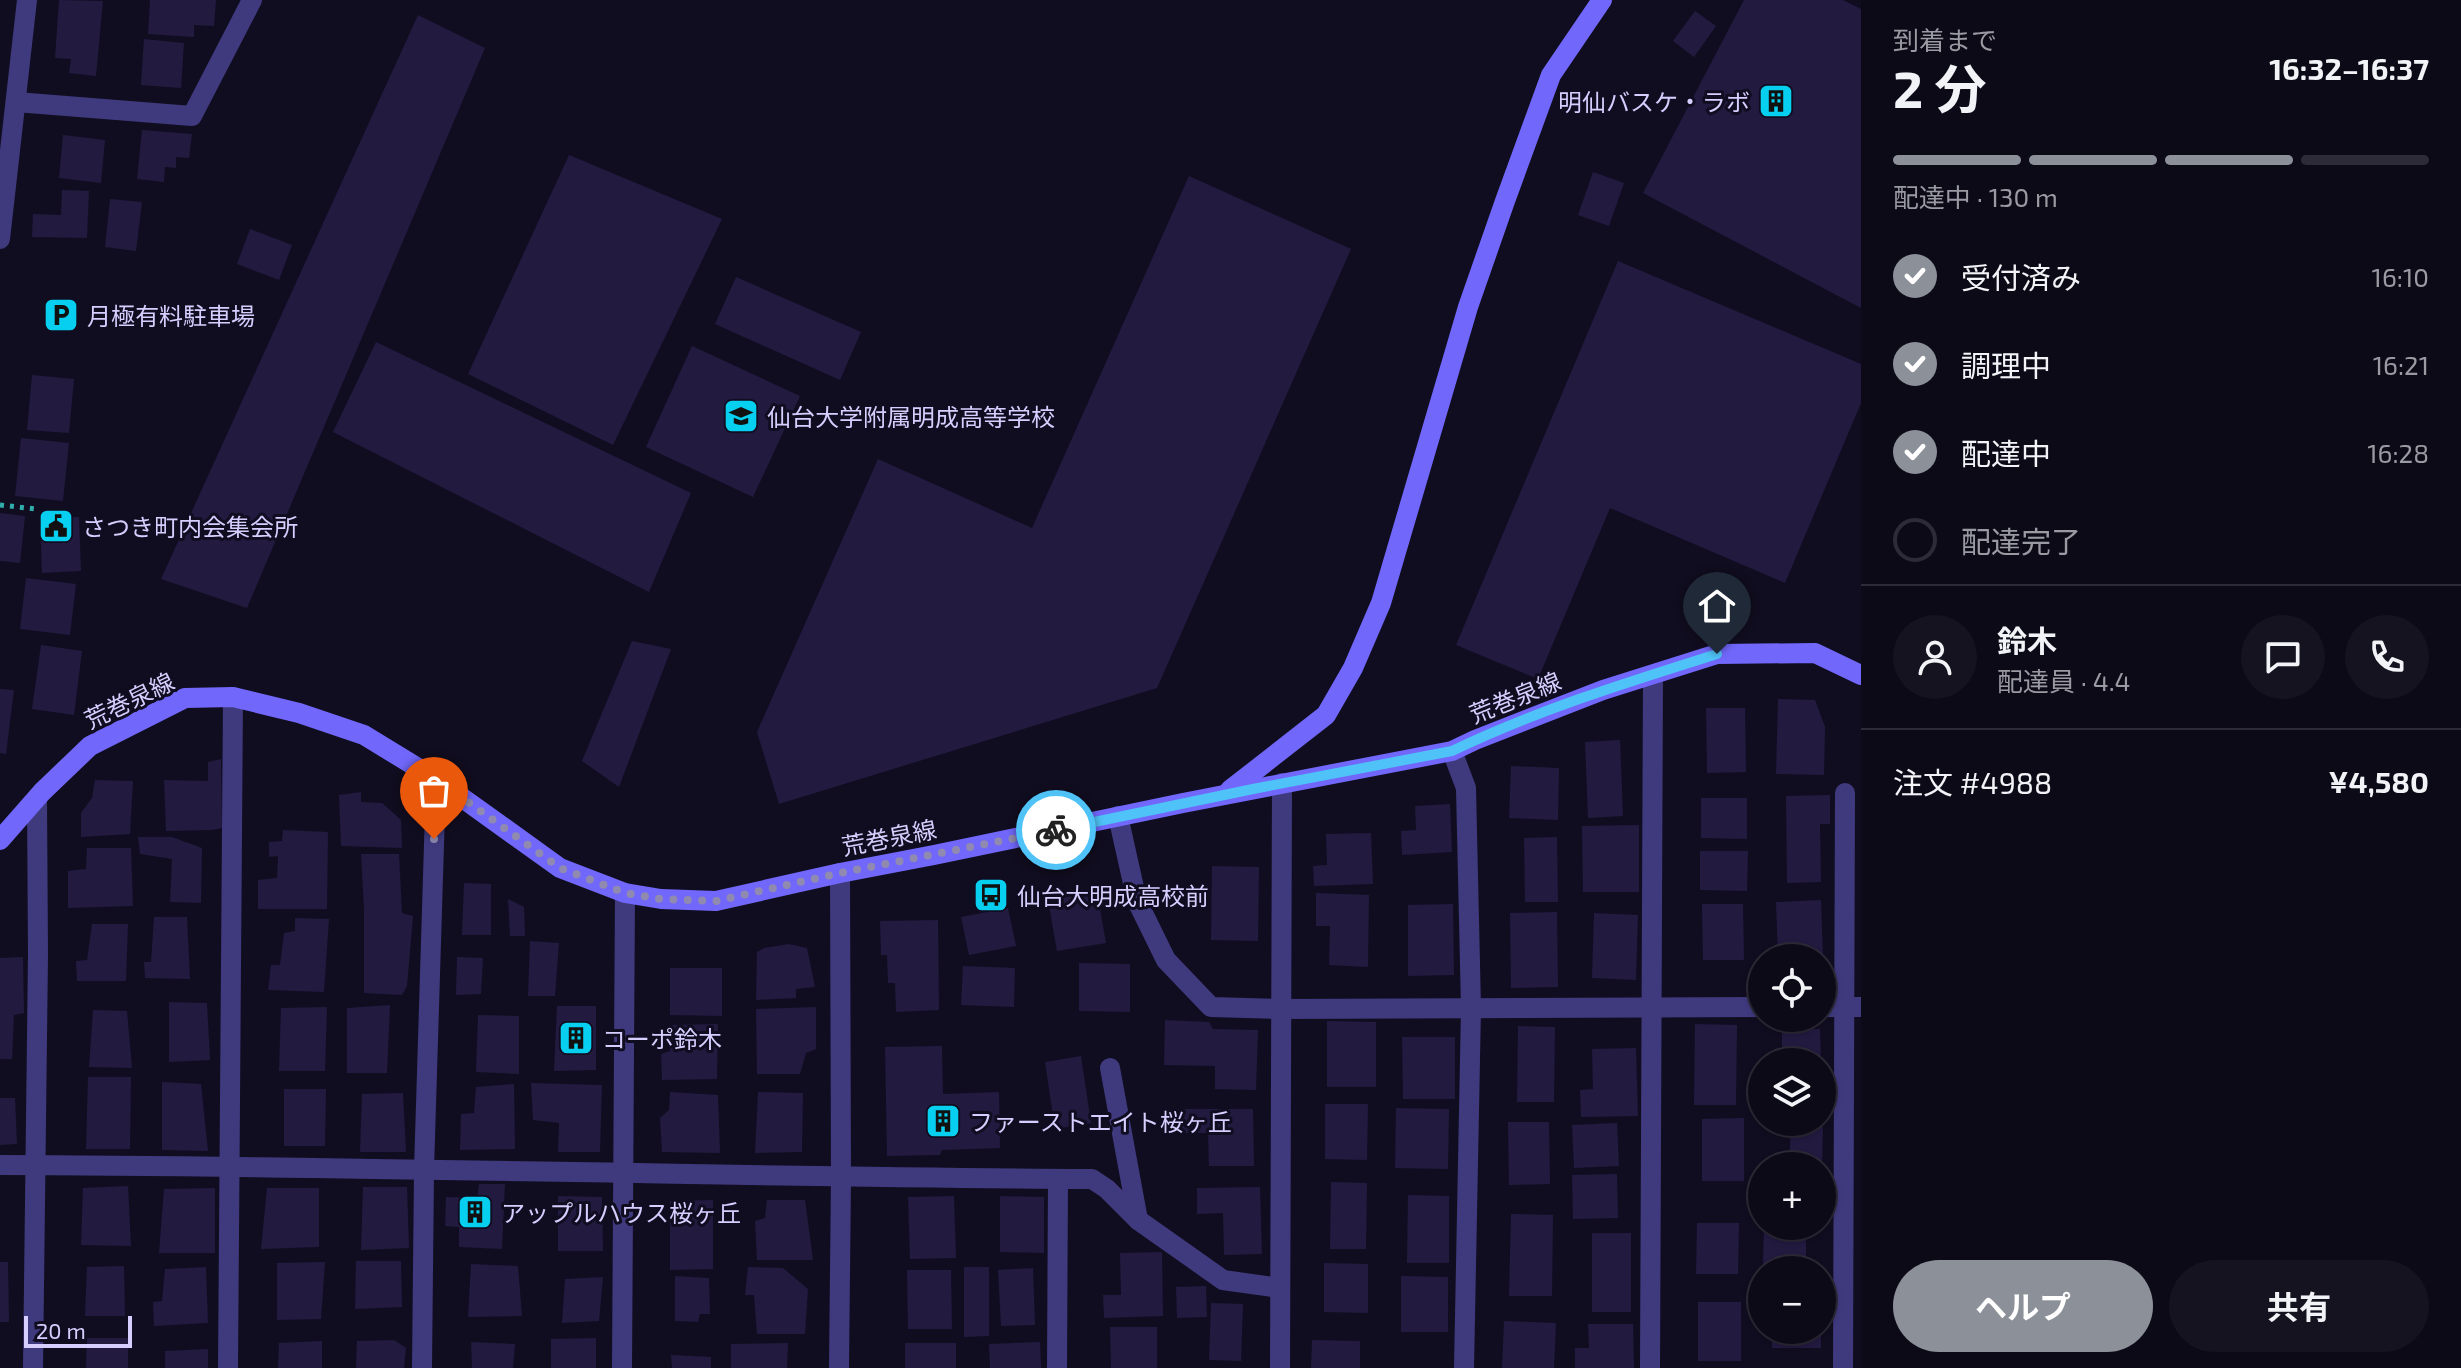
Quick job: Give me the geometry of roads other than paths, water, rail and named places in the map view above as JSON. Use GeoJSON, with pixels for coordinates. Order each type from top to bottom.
{"type":"FeatureCollection","features":[{"type":"Feature","properties":{"kind":"street"},"geometry":{"type":"LineString","coordinates":[[0,239],[27,0]]}},
{"type":"Feature","properties":{"kind":"street"},"geometry":{"type":"LineString","coordinates":[[16,102],[192,116],[252,0]]}},
{"type":"Feature","properties":{"kind":"street"},"geometry":{"type":"LineString","coordinates":[[1223,795],[1326,715],[1353,668],[1381,603],[1468,307],[1551,75],[1602,0]]}},
{"type":"Feature","properties":{"kind":"street","name":"荒巻泉線"},"geometry":{"type":"LineString","coordinates":[[0,840],[90,746],[185,698],[233,697],[299,713],[364,735],[436,779],[560,868],[625,893],[661,899],[716,901],[1118,816],[1452,751],[1589,696],[1717,654],[1815,653],[1861,675]]}},
{"type":"Feature","properties":{"kind":"street"},"geometry":{"type":"LineString","coordinates":[[1650,1368],[1653,675]]}},
{"type":"Feature","properties":{"kind":"street"},"geometry":{"type":"LineString","coordinates":[[228,1368],[233,697]]}},
{"type":"Feature","properties":{"kind":"street"},"geometry":{"type":"LineString","coordinates":[[1452,751],[1466,788],[1471,1008],[1464,1368]]}},
{"type":"Feature","properties":{"kind":"street"},"geometry":{"type":"LineString","coordinates":[[422,1368],[424,1170],[436,779]]}},
{"type":"Feature","properties":{"kind":"street"},"geometry":{"type":"LineString","coordinates":[[1280,1368],[1282,783]]}},
{"type":"Feature","properties":{"kind":"street"},"geometry":{"type":"LineString","coordinates":[[1843,1368],[1852,1007],[1845,793]]}},
{"type":"Feature","properties":{"kind":"street"},"geometry":{"type":"LineString","coordinates":[[33,1368],[37,799]]}},
{"type":"Feature","properties":{"kind":"street"},"geometry":{"type":"LineString","coordinates":[[1118,816],[1137,901],[1166,960],[1211,1007],[1748,1007]]}},
{"type":"Feature","properties":{"kind":"street"},"geometry":{"type":"LineString","coordinates":[[839,1368],[840,873]]}},
{"type":"Feature","properties":{"kind":"street"},"geometry":{"type":"LineString","coordinates":[[622,1368],[625,893]]}},
{"type":"Feature","properties":{"kind":"street"},"geometry":{"type":"LineString","coordinates":[[1110,1068],[1138,1220]]}},
{"type":"Feature","properties":{"kind":"street"},"geometry":{"type":"LineString","coordinates":[[0,1165],[1092,1179],[1107,1189],[1138,1220],[1223,1280],[1280,1288]]}},
{"type":"Feature","properties":{"kind":"street"},"geometry":{"type":"LineString","coordinates":[[1057,1368],[1058,1179]]}},
{"type":"Feature","properties":{"kind":"place","name":"明仙バスケ・ラボ"},"geometry":{"type":"Point","coordinates":[1776,101]}},
{"type":"Feature","properties":{"kind":"place","name":"月極有料駐車場"},"geometry":{"type":"Point","coordinates":[61,315]}},
{"type":"Feature","properties":{"kind":"place","name":"仙台大学附属明成高等学校"},"geometry":{"type":"Point","coordinates":[741,416]}},
{"type":"Feature","properties":{"kind":"place","name":"さつき町内会集会所"},"geometry":{"type":"Point","coordinates":[56,526]}},
{"type":"Feature","properties":{"kind":"place","name":"仙台大明成高校前"},"geometry":{"type":"Point","coordinates":[991,895]}},
{"type":"Feature","properties":{"kind":"place","name":"コーポ鈴木"},"geometry":{"type":"Point","coordinates":[576,1038]}},
{"type":"Feature","properties":{"kind":"place","name":"ファーストエイト桜ヶ丘"},"geometry":{"type":"Point","coordinates":[943,1121]}},
{"type":"Feature","properties":{"kind":"place","name":"アップルハウス桜ヶ丘"},"geometry":{"type":"Point","coordinates":[475,1212]}}]}
